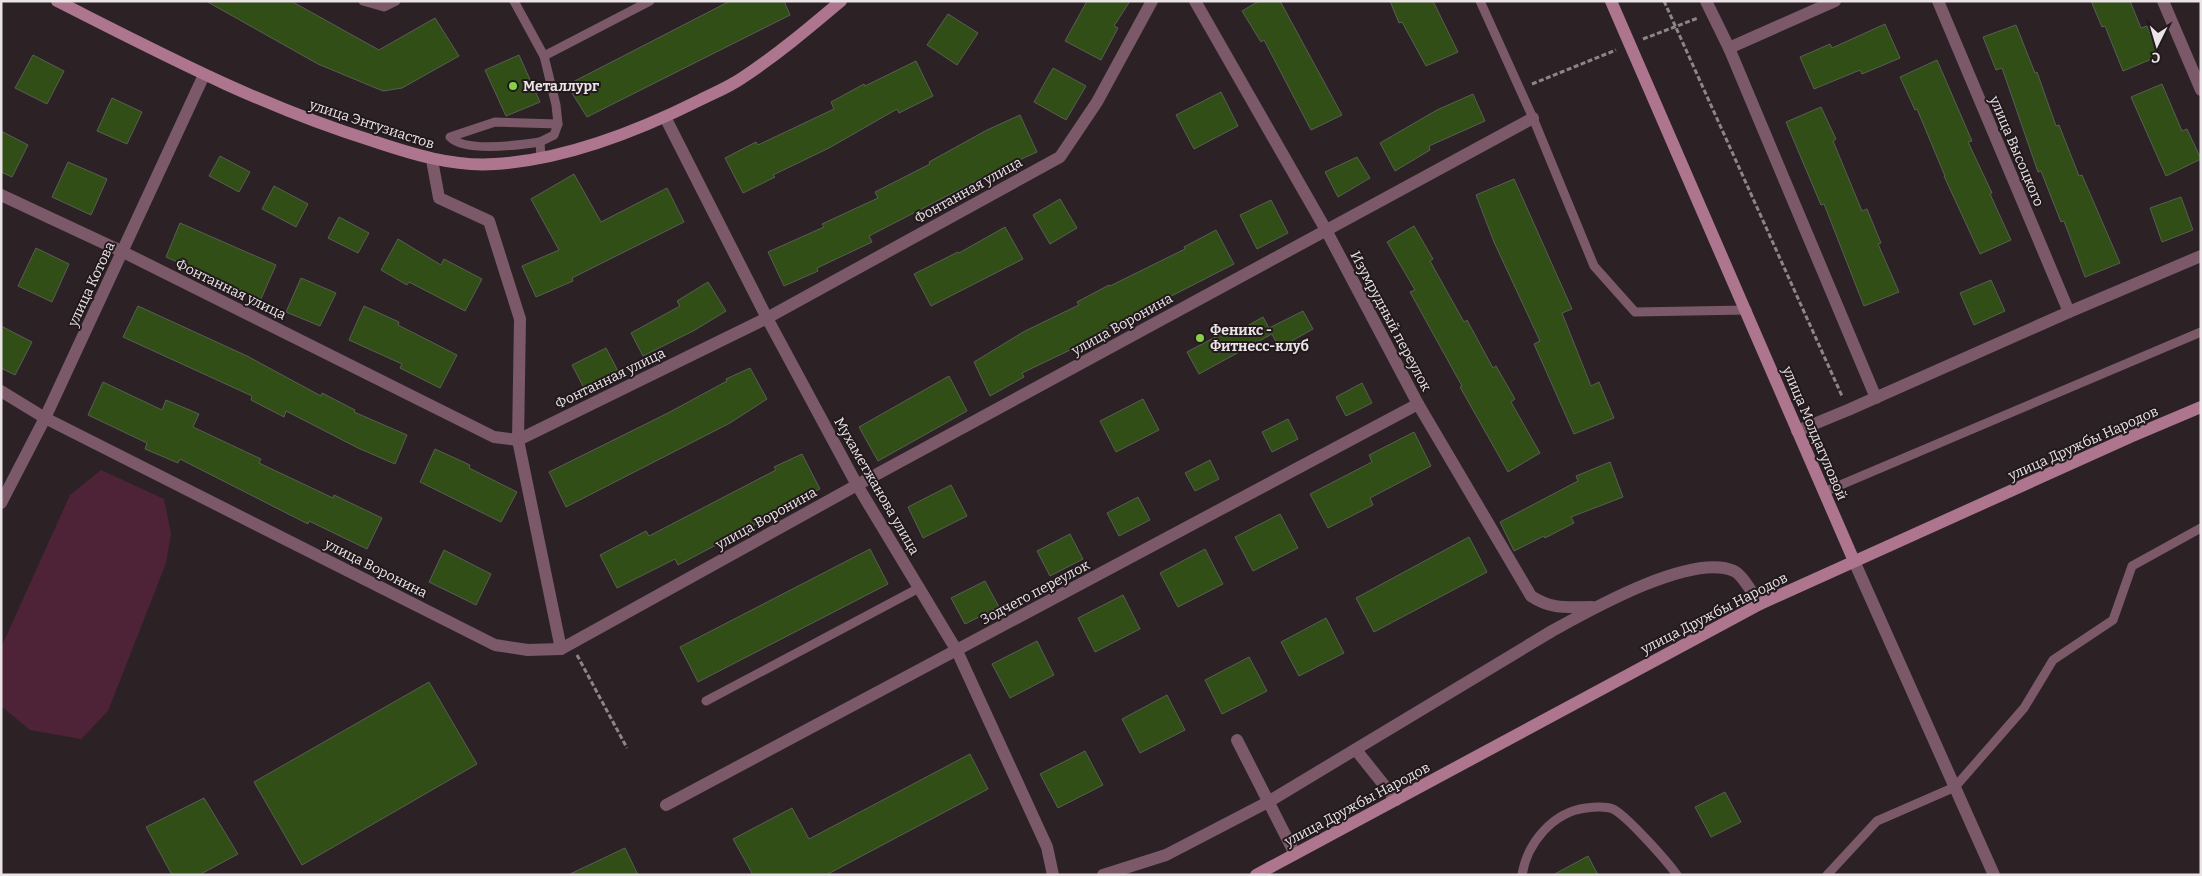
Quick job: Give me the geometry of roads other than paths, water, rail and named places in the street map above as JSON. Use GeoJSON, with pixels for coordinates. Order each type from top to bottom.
{"type":"FeatureCollection","features":[{"type":"Feature","properties":{"kind":"street","name":"улица Энтузиастов"},"geometry":{"type":"LineString","coordinates":[[57,1],[204,75],[321,125],[432,160],[493,164],[541,158],[566,152],[665,117],[740,80],[795,39],[841,1]]}},
{"type":"Feature","properties":{"kind":"street","name":"Фонтанная улица"},"geometry":{"type":"LineString","coordinates":[[1,195],[123,252],[494,437],[518,440],[767,318],[1060,157],[1097,102],[1152,1]]}},
{"type":"Feature","properties":{"kind":"street","name":"Изумрудный переулок"},"geometry":{"type":"LineString","coordinates":[[1195,1],[1326,230],[1418,404],[1531,596],[1544,605],[1557,608],[1595,607]]}},
{"type":"Feature","properties":{"kind":"street","name":"улица Молдагуловой"},"geometry":{"type":"LineString","coordinates":[[1611,1],[1747,310],[1797,431],[1994,875]]}},
{"type":"Feature","properties":{"kind":"street"},"geometry":{"type":"LineString","coordinates":[[1706,1],[1730,48],[1876,398]]}},
{"type":"Feature","properties":{"kind":"street"},"geometry":{"type":"LineString","coordinates":[[1730,48],[1835,1]]}},
{"type":"Feature","properties":{"kind":"street","name":"улица Высоцкого"},"geometry":{"type":"LineString","coordinates":[[1938,1],[2069,312]]}},
{"type":"Feature","properties":{"kind":"street"},"geometry":{"type":"LineString","coordinates":[[2163,1],[2201,90]]}},
{"type":"Feature","properties":{"kind":"street","name":"улица Котова"},"geometry":{"type":"LineString","coordinates":[[1,503],[46,418],[204,75]]}},
{"type":"Feature","properties":{"kind":"street","name":"Мухаметжанова улица"},"geometry":{"type":"LineString","coordinates":[[665,117],[767,318],[857,485],[956,651],[1047,847],[1053,875]]}},
{"type":"Feature","properties":{"kind":"street","name":"улица Воронина"},"geometry":{"type":"LineString","coordinates":[[1,391],[46,418],[496,645],[528,650],[566,646],[857,485],[1533,118]]}},
{"type":"Feature","properties":{"kind":"street"},"geometry":{"type":"LineString","coordinates":[[432,160],[439,198],[489,221],[520,319],[518,440],[566,646]]}},
{"type":"Feature","properties":{"kind":"street"},"geometry":{"type":"LineString","coordinates":[[1797,431],[2201,256]]}},
{"type":"Feature","properties":{"kind":"street","name":"Зодчего переулок"},"geometry":{"type":"LineString","coordinates":[[666,805],[1418,404]]}},
{"type":"Feature","properties":{"kind":"street","name":"улица Дружбы Народов"},"geometry":{"type":"LineString","coordinates":[[1256,875],[1760,604],[2201,407]]}},
{"type":"Feature","properties":{"kind":"street"},"geometry":{"type":"LineString","coordinates":[[1104,875],[1166,855],[1268,802],[1552,631],[1595,607],[1667,576],[1709,567],[1736,571],[1760,604]]}},
{"type":"Feature","properties":{"kind":"street"},"geometry":{"type":"LineString","coordinates":[[1237,740],[1295,854]]}},
{"type":"Feature","properties":{"kind":"street"},"geometry":{"type":"LineString","coordinates":[[1356,750],[1396,800]]}},
{"type":"Feature","properties":{"kind":"lane"},"geometry":{"type":"LineString","coordinates":[[363,1],[384,7],[396,1]]}},
{"type":"Feature","properties":{"kind":"lane"},"geometry":{"type":"LineString","coordinates":[[514,1],[544,56],[556,105],[558,124],[554,135],[540,142],[510,147],[483,147],[455,142],[450,137],[495,122],[558,124]]}},
{"type":"Feature","properties":{"kind":"lane"},"geometry":{"type":"LineString","coordinates":[[544,56],[650,1]]}},
{"type":"Feature","properties":{"kind":"lane"},"geometry":{"type":"LineString","coordinates":[[1480,1],[1533,118],[1594,266],[1635,312],[1747,310]]}},
{"type":"Feature","properties":{"kind":"lane"},"geometry":{"type":"LineString","coordinates":[[540,142],[541,158]]}},
{"type":"Feature","properties":{"kind":"lane"},"geometry":{"type":"LineString","coordinates":[[1824,492],[2201,332]]}},
{"type":"Feature","properties":{"kind":"lane"},"geometry":{"type":"LineString","coordinates":[[1827,875],[1877,821],[1955,787],[2024,708],[2053,660],[2113,620],[2132,566],[2201,528]]}},
{"type":"Feature","properties":{"kind":"lane"},"geometry":{"type":"LineString","coordinates":[[706,700],[919,588]]}},
{"type":"Feature","properties":{"kind":"lane"},"geometry":{"type":"LineString","coordinates":[[1522,875],[1524,860],[1553,820],[1577,809],[1595,806],[1613,810],[1623,818],[1668,861],[1677,875]]}},
{"type":"Feature","properties":{"kind":"place","name":"Металлург"},"geometry":{"type":"Point","coordinates":[513,86]}},
{"type":"Feature","properties":{"kind":"place","name":"Феникс - Фитнесс-клуб"},"geometry":{"type":"Point","coordinates":[1200,338]}}]}
